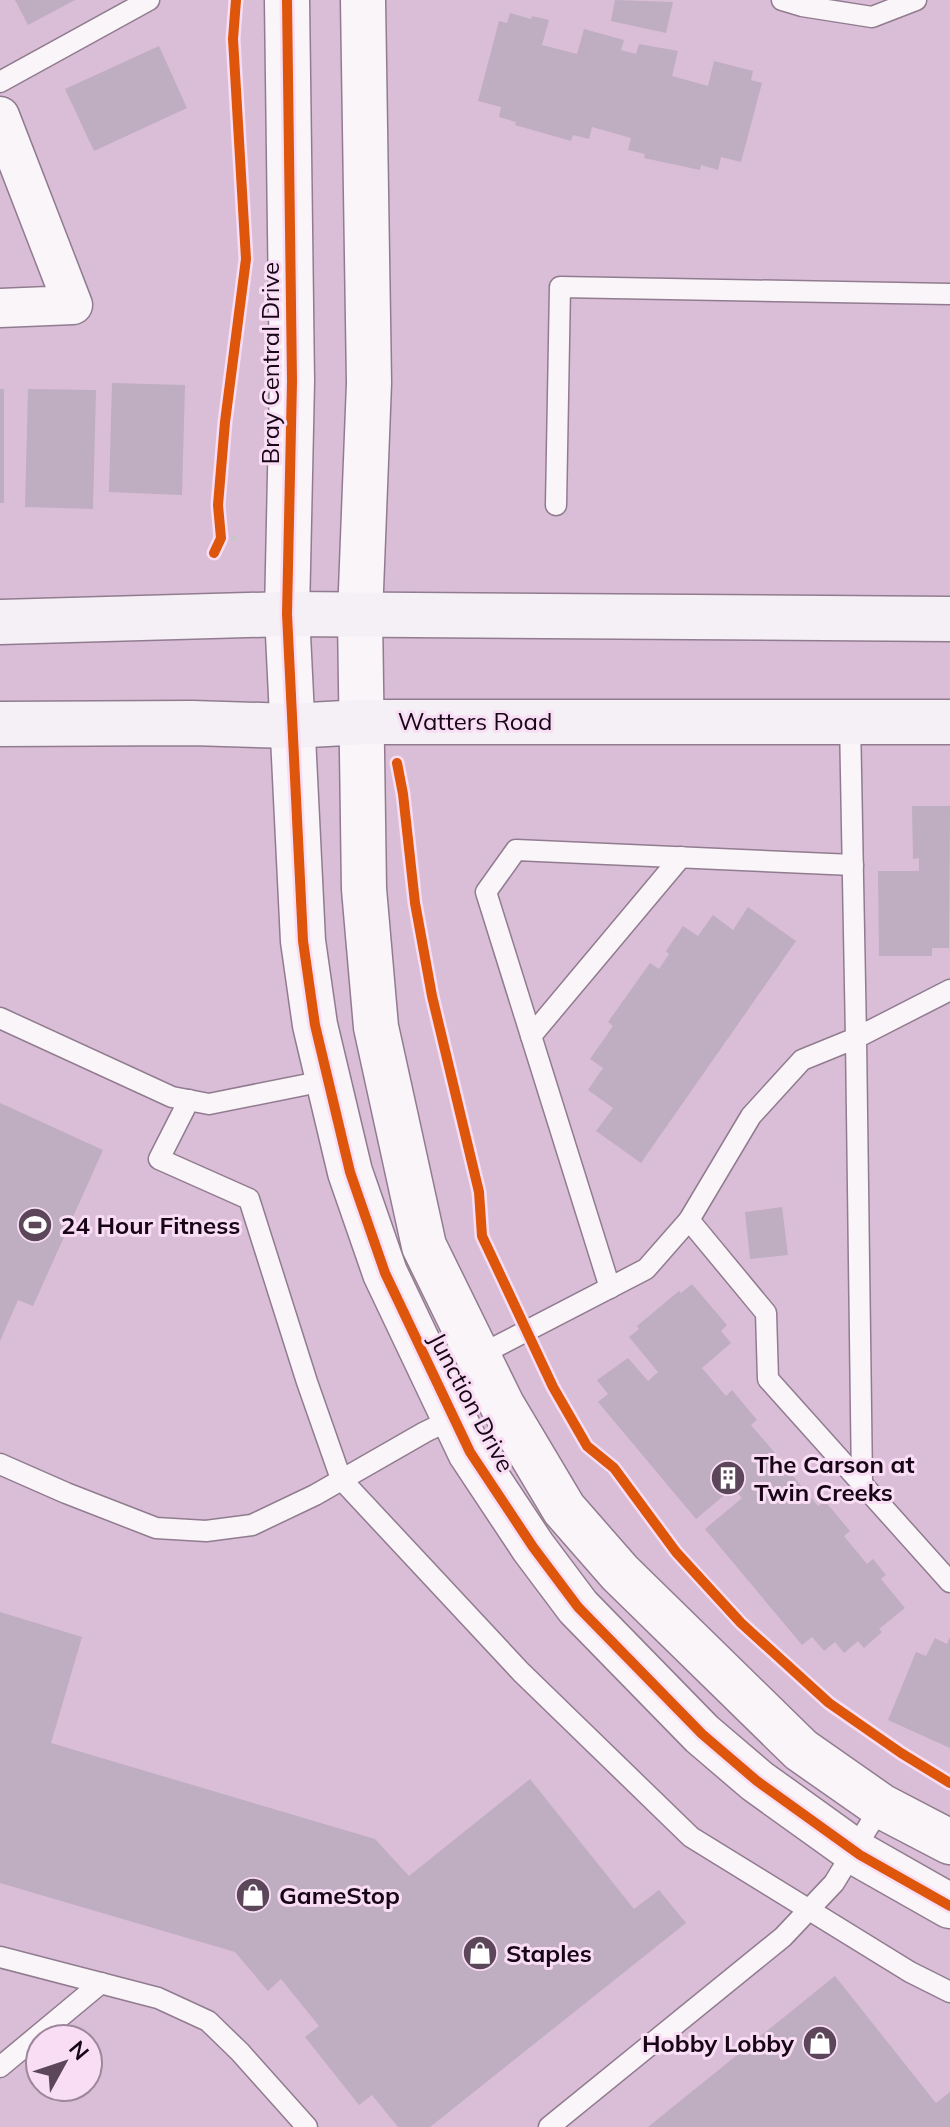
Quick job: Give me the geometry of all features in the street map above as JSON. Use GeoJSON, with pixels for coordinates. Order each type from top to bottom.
{"type":"FeatureCollection","features":[{"type":"Feature","properties":{"kind":"main road"},"geometry":{"type":"LineString","coordinates":[[0,622],[287,614],[950,619]]}},
{"type":"Feature","properties":{"kind":"main road","name":"Watters Road"},"geometry":{"type":"LineString","coordinates":[[0,724],[291,726],[363,722],[950,722]]}},
{"type":"Feature","properties":{"kind":"street","name":"Bray Central Drive"},"geometry":{"type":"LineString","coordinates":[[287,0],[292,381],[287,614],[291,726]]}},
{"type":"Feature","properties":{"kind":"street"},"geometry":{"type":"LineString","coordinates":[[363,0],[369,383],[360,616],[363,722]]}},
{"type":"Feature","properties":{"kind":"street"},"geometry":{"type":"LineString","coordinates":[[0,116],[73,305],[0,308]]}},
{"type":"Feature","properties":{"kind":"street","name":"Junction Drive"},"geometry":{"type":"LineString","coordinates":[[363,722],[364,889],[376,1027],[424,1246],[502,1405],[564,1509],[620,1573],[801,1750],[881,1806],[950,1842]]}},
{"type":"Feature","properties":{"kind":"street","name":"Junction Drive"},"geometry":{"type":"LineString","coordinates":[[291,726],[303,941],[315,1025],[350,1172],[385,1273],[470,1452],[578,1607],[702,1734],[757,1781],[854,1850],[950,1906]]}},
{"type":"Feature","properties":{"kind":"street"},"geometry":{"type":"LineString","coordinates":[[350,1172],[397,1208],[433,1301],[447,1328],[465,1351],[478,1356]]}},
{"type":"Feature","properties":{"kind":"lane"},"geometry":{"type":"LineString","coordinates":[[0,82],[149,0]]}},
{"type":"Feature","properties":{"kind":"lane"},"geometry":{"type":"LineString","coordinates":[[782,0],[872,17],[916,0]]}},
{"type":"Feature","properties":{"kind":"lane"},"geometry":{"type":"LineString","coordinates":[[556,505],[560,287],[950,294]]}},
{"type":"Feature","properties":{"kind":"lane"},"geometry":{"type":"LineString","coordinates":[[850,720],[862,1484]]}},
{"type":"Feature","properties":{"kind":"lane"},"geometry":{"type":"LineString","coordinates":[[610,1288],[486,892],[516,850],[853,865]]}},
{"type":"Feature","properties":{"kind":"lane"},"geometry":{"type":"LineString","coordinates":[[531,1036],[681,857]]}},
{"type":"Feature","properties":{"kind":"lane"},"geometry":{"type":"LineString","coordinates":[[478,1356],[646,1269],[689,1220],[751,1116],[802,1060],[856,1038],[950,990]]}},
{"type":"Feature","properties":{"kind":"lane"},"geometry":{"type":"LineString","coordinates":[[0,1018],[172,1097],[209,1104],[329,1080]]}},
{"type":"Feature","properties":{"kind":"lane"},"geometry":{"type":"LineString","coordinates":[[189,1100],[159,1159],[249,1199],[341,1479],[521,1672],[691,1837],[910,1972],[950,1992]]}},
{"type":"Feature","properties":{"kind":"lane"},"geometry":{"type":"LineString","coordinates":[[689,1220],[766,1313],[768,1379],[950,1582]]}},
{"type":"Feature","properties":{"kind":"lane"},"geometry":{"type":"LineString","coordinates":[[0,1464],[156,1528],[206,1531],[252,1525],[315,1495],[454,1418]]}},
{"type":"Feature","properties":{"kind":"lane"},"geometry":{"type":"LineString","coordinates":[[549,2127],[775,1943],[834,1883],[881,1806]]}},
{"type":"Feature","properties":{"kind":"lane"},"geometry":{"type":"LineString","coordinates":[[0,1957],[158,1998],[208,2021],[307,2127]]}},
{"type":"Feature","properties":{"kind":"lane"},"geometry":{"type":"LineString","coordinates":[[0,2067],[101,1983]]}},
{"type":"Feature","properties":{"kind":"path"},"geometry":{"type":"LineString","coordinates":[[214,553],[220,533],[240,539]]}},
{"type":"Feature","properties":{"kind":"building"},"geometry":{"type":"Polygon","coordinates":[[[15,0],[75,0],[28,25],[15,0]]]}},
{"type":"Feature","properties":{"kind":"building"},"geometry":{"type":"Polygon","coordinates":[[[615,0],[673,2],[666,33],[611,21],[615,0]]]}},
{"type":"Feature","properties":{"kind":"building"},"geometry":{"type":"Polygon","coordinates":[[[510,13],[549,20],[542,45],[577,54],[584,29],[624,40],[621,50],[636,54],[639,44],[678,51],[672,76],[708,86],[714,61],[753,71],[751,80],[762,83],[741,162],[721,157],[718,170],[701,165],[700,170],[644,158],[645,154],[628,150],[631,138],[592,127],[589,139],[573,135],[571,141],[515,125],[516,122],[499,117],[501,107],[478,101],[499,21],[507,23],[510,13]]]}},
{"type":"Feature","properties":{"kind":"building"},"geometry":{"type":"Polygon","coordinates":[[[159,46],[187,108],[94,151],[65,89],[159,46]]]}},
{"type":"Feature","properties":{"kind":"building"},"geometry":{"type":"Polygon","coordinates":[[[112,383],[185,385],[182,495],[109,492],[112,383]]]}},
{"type":"Feature","properties":{"kind":"building"},"geometry":{"type":"Polygon","coordinates":[[[0,389],[4,389],[4,503],[0,503],[0,389]]]}},
{"type":"Feature","properties":{"kind":"building"},"geometry":{"type":"Polygon","coordinates":[[[28,389],[96,390],[93,509],[25,507],[28,389]]]}},
{"type":"Feature","properties":{"kind":"building"},"geometry":{"type":"Polygon","coordinates":[[[912,806],[950,806],[949,948],[932,948],[932,956],[879,956],[878,871],[919,871],[919,858],[913,859],[912,806]]]}},
{"type":"Feature","properties":{"kind":"building"},"geometry":{"type":"Polygon","coordinates":[[[748,907],[796,941],[641,1163],[596,1131],[613,1108],[588,1090],[603,1068],[590,1059],[613,1026],[608,1022],[650,963],[659,969],[669,954],[666,951],[683,926],[698,936],[713,915],[733,930],[748,907]]]}},
{"type":"Feature","properties":{"kind":"building","name":"24 Hour Fitness"},"geometry":{"type":"Polygon","coordinates":[[[0,1103],[103,1150],[33,1306],[18,1300],[0,1341],[0,1103]]]}},
{"type":"Feature","properties":{"kind":"building"},"geometry":{"type":"Polygon","coordinates":[[[782,1207],[788,1255],[750,1259],[745,1212],[782,1207]]]}},
{"type":"Feature","properties":{"kind":"building","name":"The Carson at Twin Creeks"},"geometry":{"type":"Polygon","coordinates":[[[692,1284],[727,1325],[721,1331],[731,1343],[702,1368],[726,1396],[732,1390],[757,1420],[751,1425],[775,1453],[770,1456],[779,1467],[783,1464],[818,1506],[825,1501],[850,1531],[844,1536],[867,1564],[873,1559],[886,1575],[881,1579],[905,1608],[879,1629],[882,1632],[864,1648],[858,1641],[844,1653],[835,1642],[824,1651],[812,1637],[802,1645],[705,1529],[742,1498],[733,1488],[696,1519],[598,1402],[608,1394],[597,1380],[628,1358],[648,1381],[658,1372],[629,1337],[639,1329],[637,1326],[692,1284]]]}},
{"type":"Feature","properties":{"kind":"building"},"geometry":{"type":"Polygon","coordinates":[[[0,1612],[82,1637],[51,1743],[375,1839],[409,1876],[530,1779],[634,1909],[659,1890],[686,1923],[430,2127],[398,2127],[372,2095],[359,2105],[305,2037],[319,2026],[281,1979],[268,1991],[235,1952],[0,1883],[0,1612]]]}},
{"type":"Feature","properties":{"kind":"building"},"geometry":{"type":"Polygon","coordinates":[[[950,1637],[950,1748],[888,1720],[916,1652],[926,1656],[935,1638],[947,1644],[950,1637]]]}},
{"type":"Feature","properties":{"kind":"building","name":"Hobby Lobby"},"geometry":{"type":"Polygon","coordinates":[[[835,1976],[936,2103],[950,2092],[950,2127],[648,2127],[835,1976]]]}},
{"type":"Feature","properties":{"kind":"cycle path"},"geometry":{"type":"LineString","coordinates":[[214,553],[221,538],[218,505],[225,422],[246,259],[233,39],[236,0]]}},
{"type":"Feature","properties":{"kind":"cycle path"},"geometry":{"type":"LineString","coordinates":[[287,0],[292,381],[287,614],[303,941],[315,1025],[350,1172],[385,1273],[470,1452],[533,1547],[578,1607],[702,1734],[757,1781],[860,1855],[950,1906]]}},
{"type":"Feature","properties":{"kind":"cycle path"},"geometry":{"type":"LineString","coordinates":[[397,763],[415,903],[432,996],[479,1192],[482,1236],[553,1387],[587,1446],[614,1468],[676,1552],[741,1623],[829,1703],[950,1783]]}},
{"type":"Feature","properties":{"kind":"place","name":"24 Hour Fitness"},"geometry":{"type":"Point","coordinates":[35,1225]}},
{"type":"Feature","properties":{"kind":"place","name":"The Carson at Twin Creeks"},"geometry":{"type":"Point","coordinates":[728,1478]}},
{"type":"Feature","properties":{"kind":"place","name":"GameStop"},"geometry":{"type":"Point","coordinates":[253,1895]}},
{"type":"Feature","properties":{"kind":"place","name":"Staples"},"geometry":{"type":"Point","coordinates":[480,1953]}},
{"type":"Feature","properties":{"kind":"place","name":"Hobby Lobby"},"geometry":{"type":"Point","coordinates":[820,2043]}}]}
